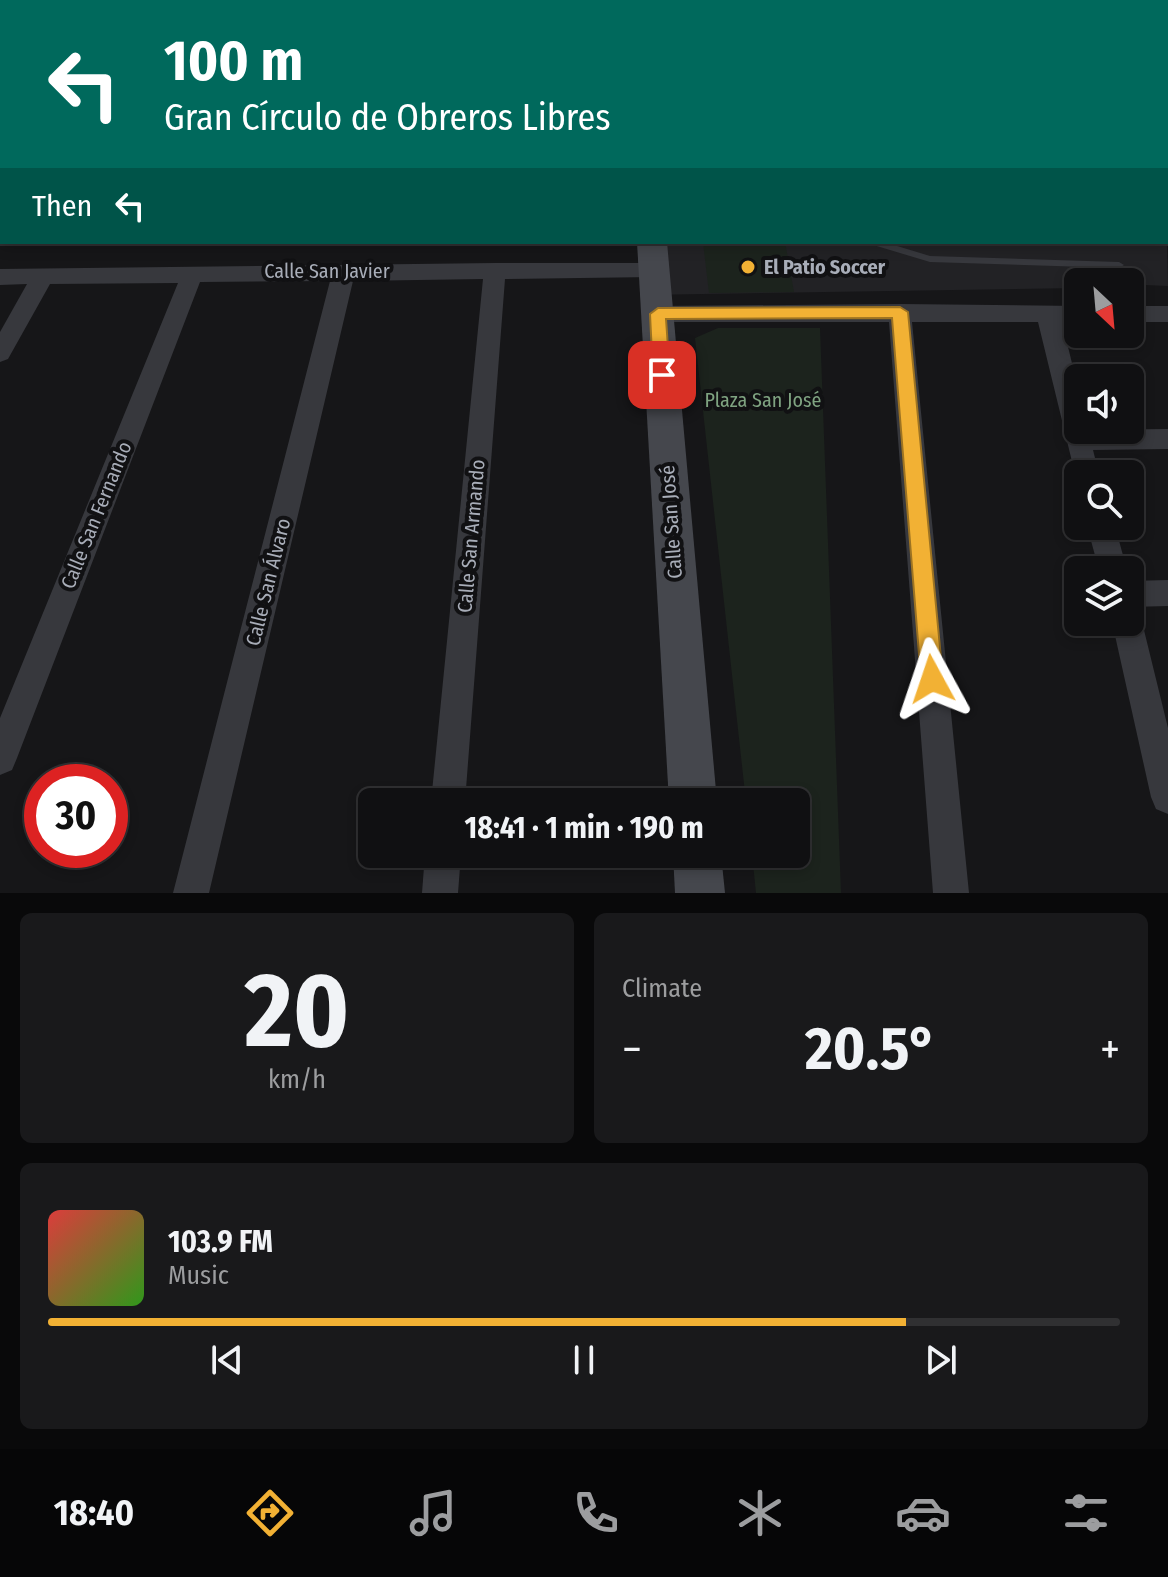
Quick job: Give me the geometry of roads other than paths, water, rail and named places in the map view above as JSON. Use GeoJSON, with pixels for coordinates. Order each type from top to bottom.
{"type":"FeatureCollection","features":[{"type":"Feature","properties":{"kind":"street","name":"Calle San Javier"},"geometry":{"type":"LineString","coordinates":[[0,277],[495,270],[653,256]]}},
{"type":"Feature","properties":{"kind":"street","name":"Calle San José"},"geometry":{"type":"LineString","coordinates":[[653,256],[692,788]]}},
{"type":"Feature","properties":{"kind":"street","name":"Calle San Armando"},"geometry":{"type":"LineString","coordinates":[[449,788],[495,270]]}},
{"type":"Feature","properties":{"kind":"street","name":"Calle San Álvaro"},"geometry":{"type":"LineString","coordinates":[[191,893],[344,271]]}},
{"type":"Feature","properties":{"kind":"street","name":"Calle San Fernando"},"geometry":{"type":"LineString","coordinates":[[0,758],[193,272]]}},
{"type":"Feature","properties":{"kind":"street"},"geometry":{"type":"LineString","coordinates":[[0,353],[43,276]]}},
{"type":"Feature","properties":{"kind":"street"},"geometry":{"type":"LineString","coordinates":[[900,312],[951,893]]}},
{"type":"Feature","properties":{"kind":"street"},"geometry":{"type":"LineString","coordinates":[[658,314],[1064,314]]}},
{"type":"Feature","properties":{"kind":"street"},"geometry":{"type":"LineString","coordinates":[[1048,314],[1064,384]]}},
{"type":"Feature","properties":{"kind":"street"},"geometry":{"type":"LineString","coordinates":[[1144,314],[1168,314]]}},
{"type":"Feature","properties":{"kind":"street"},"geometry":{"type":"LineString","coordinates":[[1144,439],[1168,439]]}},
{"type":"Feature","properties":{"kind":"street"},"geometry":{"type":"LineString","coordinates":[[1144,594],[1168,593]]}},
{"type":"Feature","properties":{"kind":"street"},"geometry":{"type":"LineString","coordinates":[[1130,636],[1168,797]]}},
{"type":"Feature","properties":{"kind":"street"},"geometry":{"type":"LineString","coordinates":[[440,893],[442,868]]}},
{"type":"Feature","properties":{"kind":"street"},"geometry":{"type":"LineString","coordinates":[[698,868],[700,893]]}},
{"type":"Feature","properties":{"kind":"lane"},"geometry":{"type":"LineString","coordinates":[[880,244],[930,259],[1119,265]]}},
{"type":"Feature","properties":{"kind":"place","name":"El Patio Soccer"},"geometry":{"type":"Point","coordinates":[748,267]}},
{"type":"Feature","properties":{"kind":"park label","name":"Plaza San José"},"geometry":{"type":"Point","coordinates":[763,400]}}]}
